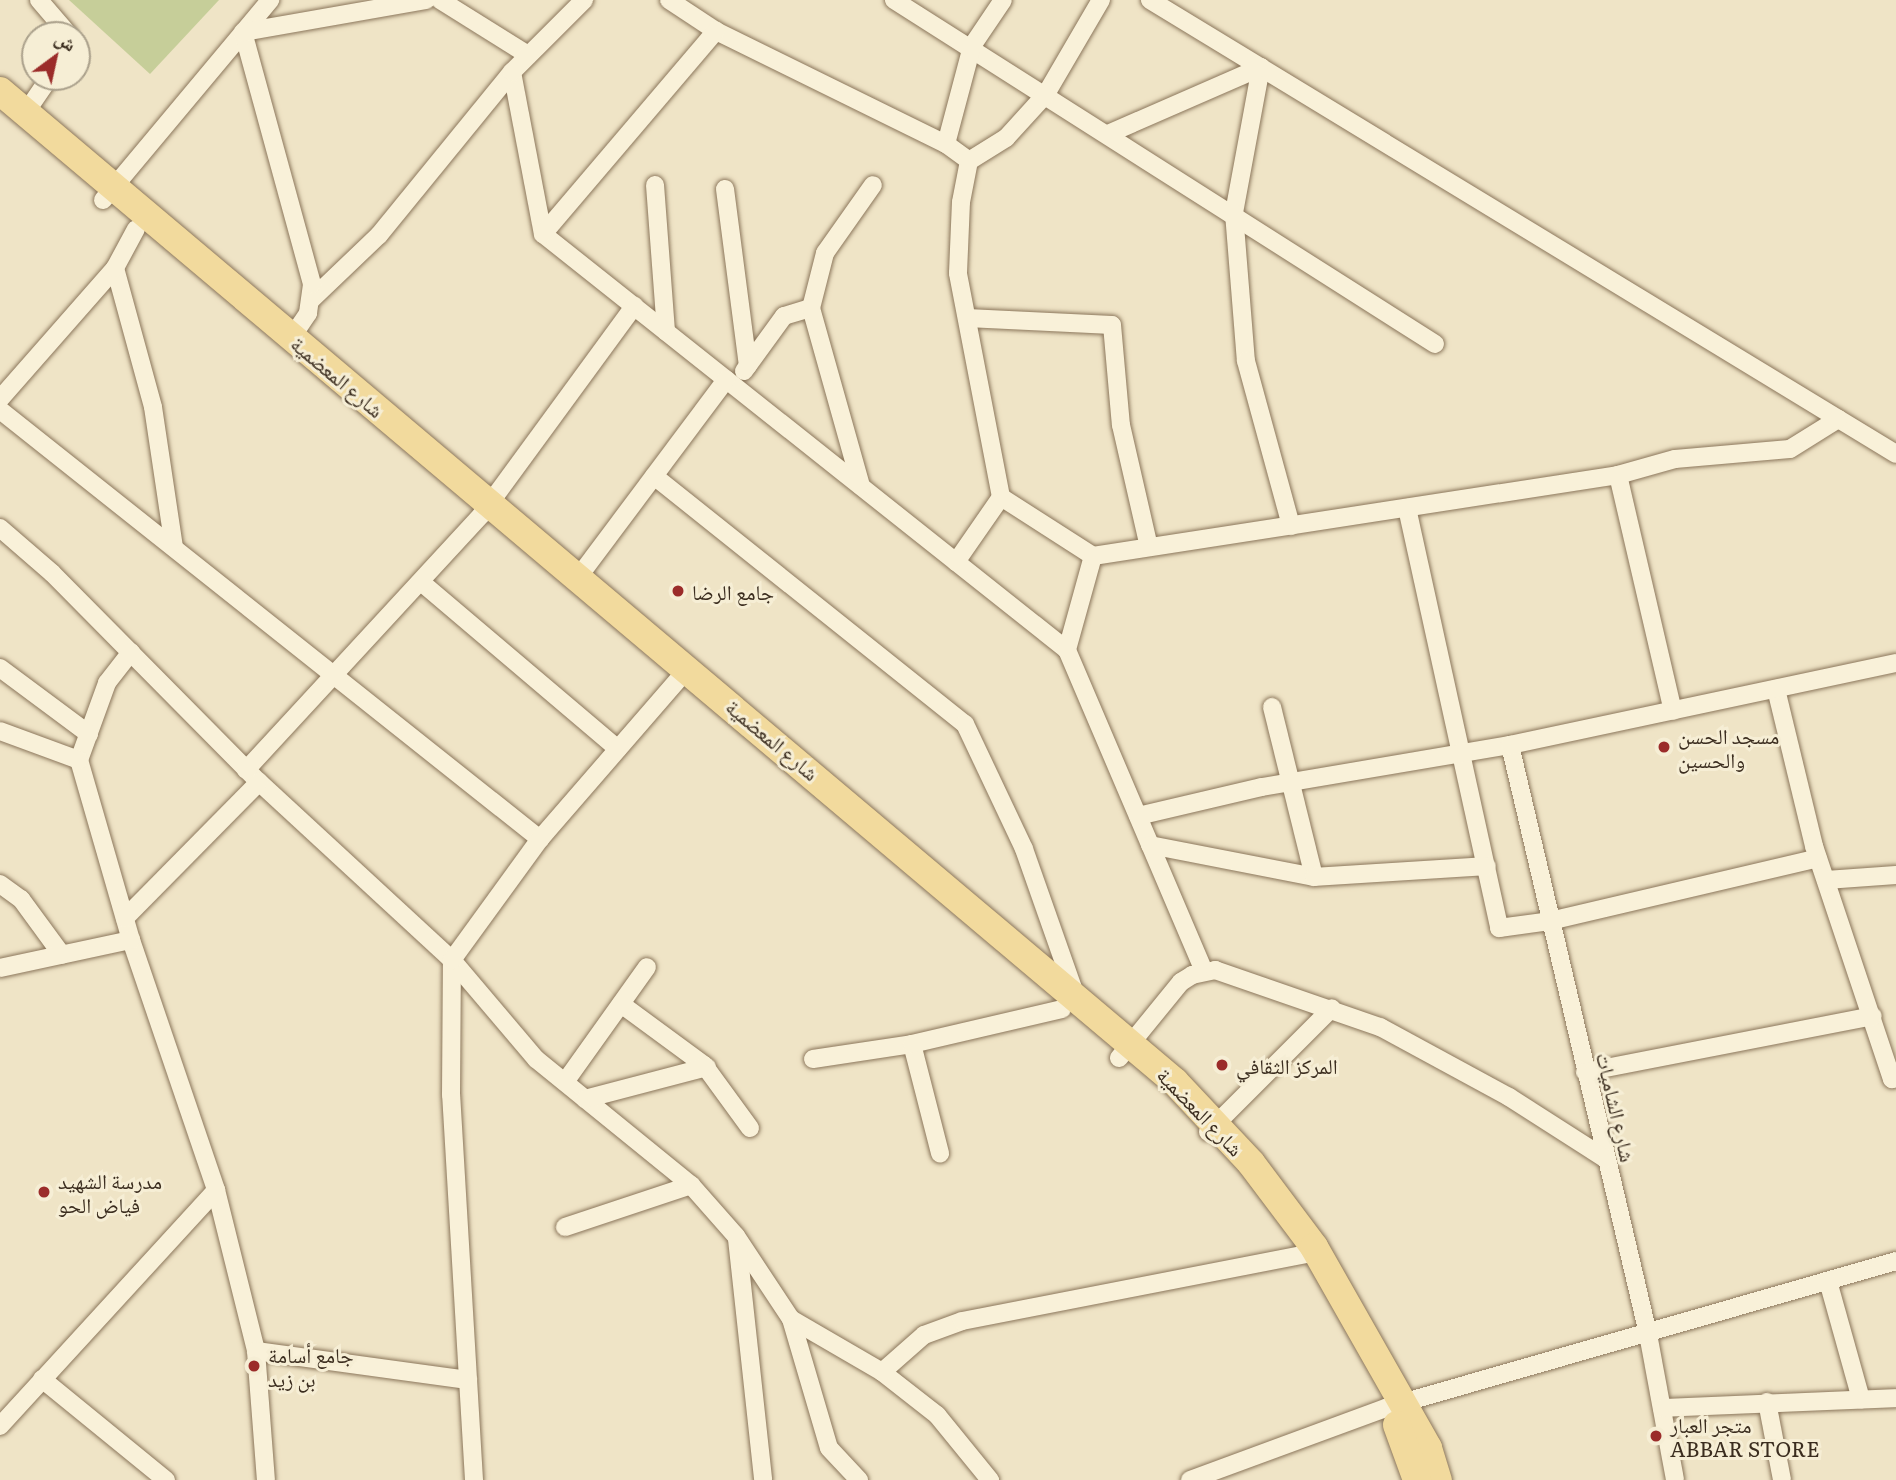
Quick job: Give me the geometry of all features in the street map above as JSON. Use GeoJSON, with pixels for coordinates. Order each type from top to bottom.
{"type":"FeatureCollection","features":[{"type":"Feature","properties":{"kind":"main road","name":"شارع المعضمية"},"geometry":{"type":"LineString","coordinates":[[0,90],[13,113],[108,194],[292,337],[583,593],[1069,1003],[1211,1128],[1314,1247],[1396,1405],[1417,1480]]}},
{"type":"Feature","properties":{"kind":"main road","name":"شارع المعضمية"},"geometry":{"type":"LineString","coordinates":[[108,194],[136,229],[577,579],[683,675]]}},
{"type":"Feature","properties":{"kind":"main road","name":"شارع المعضمية"},"geometry":{"type":"LineString","coordinates":[[1211,1128],[1283,1214],[1396,1405],[1428,1448],[1438,1480]]}},
{"type":"Feature","properties":{"kind":"street"},"geometry":{"type":"LineString","coordinates":[[39,0],[57,21]]}},
{"type":"Feature","properties":{"kind":"street"},"geometry":{"type":"LineString","coordinates":[[108,194],[270,0]]}},
{"type":"Feature","properties":{"kind":"street"},"geometry":{"type":"LineString","coordinates":[[243,32],[426,0]]}},
{"type":"Feature","properties":{"kind":"street"},"geometry":{"type":"LineString","coordinates":[[440,0],[528,55]]}},
{"type":"Feature","properties":{"kind":"street"},"geometry":{"type":"LineString","coordinates":[[292,337],[312,299],[379,235],[512,72],[584,0]]}},
{"type":"Feature","properties":{"kind":"street"},"geometry":{"type":"LineString","coordinates":[[668,0],[716,31],[946,144],[969,161]]}},
{"type":"Feature","properties":{"kind":"street"},"geometry":{"type":"LineString","coordinates":[[894,0],[972,46],[1436,344]]}},
{"type":"Feature","properties":{"kind":"street"},"geometry":{"type":"LineString","coordinates":[[946,144],[972,46],[1003,0]]}},
{"type":"Feature","properties":{"kind":"street"},"geometry":{"type":"LineString","coordinates":[[1101,0],[1046,93],[1006,138],[969,161],[961,202],[958,272],[1002,497],[1093,556],[1618,475],[1675,459],[1790,449],[1838,419]]}},
{"type":"Feature","properties":{"kind":"street"},"geometry":{"type":"LineString","coordinates":[[1150,0],[1896,454]]}},
{"type":"Feature","properties":{"kind":"street"},"geometry":{"type":"LineString","coordinates":[[543,234],[716,31]]}},
{"type":"Feature","properties":{"kind":"street"},"geometry":{"type":"LineString","coordinates":[[243,32],[309,270],[312,299]]}},
{"type":"Feature","properties":{"kind":"street"},"geometry":{"type":"LineString","coordinates":[[1108,134],[1261,68]]}},
{"type":"Feature","properties":{"kind":"street"},"geometry":{"type":"LineString","coordinates":[[1261,68],[1234,213],[1246,361],[1291,526]]}},
{"type":"Feature","properties":{"kind":"street"},"geometry":{"type":"LineString","coordinates":[[512,72],[543,234],[1067,650],[1205,971]]}},
{"type":"Feature","properties":{"kind":"street"},"geometry":{"type":"LineString","coordinates":[[13,113],[36,91]]}},
{"type":"Feature","properties":{"kind":"street"},"geometry":{"type":"LineString","coordinates":[[655,185],[666,332]]}},
{"type":"Feature","properties":{"kind":"street"},"geometry":{"type":"LineString","coordinates":[[861,486],[811,308],[825,253],[873,185]]}},
{"type":"Feature","properties":{"kind":"street"},"geometry":{"type":"LineString","coordinates":[[725,189],[748,366]]}},
{"type":"Feature","properties":{"kind":"street"},"geometry":{"type":"LineString","coordinates":[[0,399],[114,268],[136,229]]}},
{"type":"Feature","properties":{"kind":"street"},"geometry":{"type":"LineString","coordinates":[[114,268],[153,407],[174,547]]}},
{"type":"Feature","properties":{"kind":"street"},"geometry":{"type":"LineString","coordinates":[[125,918],[252,776],[334,676],[486,508],[634,306]]}},
{"type":"Feature","properties":{"kind":"street"},"geometry":{"type":"LineString","coordinates":[[577,579],[654,476],[730,383],[748,366],[784,316],[811,308]]}},
{"type":"Feature","properties":{"kind":"street"},"geometry":{"type":"LineString","coordinates":[[967,318],[1112,325],[1121,425],[1149,547]]}},
{"type":"Feature","properties":{"kind":"street"},"geometry":{"type":"LineString","coordinates":[[0,410],[540,839]]}},
{"type":"Feature","properties":{"kind":"street"},"geometry":{"type":"LineString","coordinates":[[1618,475],[1673,710]]}},
{"type":"Feature","properties":{"kind":"street"},"geometry":{"type":"LineString","coordinates":[[654,476],[965,724],[1024,849],[1069,1003],[912,1044],[813,1059]]}},
{"type":"Feature","properties":{"kind":"street"},"geometry":{"type":"LineString","coordinates":[[956,562],[1002,497]]}},
{"type":"Feature","properties":{"kind":"street"},"geometry":{"type":"LineString","coordinates":[[1407,508],[1463,753],[1499,928],[1550,921],[1818,858]]}},
{"type":"Feature","properties":{"kind":"street"},"geometry":{"type":"LineString","coordinates":[[0,528],[131,652],[252,776],[452,960],[536,1059],[691,1185],[736,1236],[791,1319],[829,1448],[859,1480]]}},
{"type":"Feature","properties":{"kind":"street"},"geometry":{"type":"LineString","coordinates":[[1067,650],[1093,556]]}},
{"type":"Feature","properties":{"kind":"street"},"geometry":{"type":"LineString","coordinates":[[421,582],[618,749]]}},
{"type":"Feature","properties":{"kind":"street"},"geometry":{"type":"LineString","coordinates":[[131,652],[107,683],[79,760],[131,940],[216,1190],[256,1351],[266,1480]]}},
{"type":"Feature","properties":{"kind":"street"},"geometry":{"type":"LineString","coordinates":[[1138,816],[1291,782],[1510,745],[1896,663]]}},
{"type":"Feature","properties":{"kind":"street"},"geometry":{"type":"LineString","coordinates":[[0,668],[89,734]]}},
{"type":"Feature","properties":{"kind":"street"},"geometry":{"type":"LineString","coordinates":[[474,1480],[451,1095],[452,960],[540,839],[683,675]]}},
{"type":"Feature","properties":{"kind":"street"},"geometry":{"type":"LineString","coordinates":[[1776,689],[1818,858],[1892,1079],[1896,1078]]}},
{"type":"Feature","properties":{"kind":"street"},"geometry":{"type":"LineString","coordinates":[[1272,707],[1314,877]]}},
{"type":"Feature","properties":{"kind":"street"},"geometry":{"type":"LineString","coordinates":[[0,730],[79,760]]}},
{"type":"Feature","properties":{"kind":"street","name":"شارع الشاميات"},"geometry":{"type":"LineString","coordinates":[[1510,745],[1648,1334],[1675,1480]]}},
{"type":"Feature","properties":{"kind":"street"},"geometry":{"type":"LineString","coordinates":[[1150,845],[1314,877],[1487,866]]}},
{"type":"Feature","properties":{"kind":"street"},"geometry":{"type":"LineString","coordinates":[[1826,880],[1896,875]]}},
{"type":"Feature","properties":{"kind":"street"},"geometry":{"type":"LineString","coordinates":[[0,884],[21,899],[62,955]]}},
{"type":"Feature","properties":{"kind":"street"},"geometry":{"type":"LineString","coordinates":[[0,968],[131,940]]}},
{"type":"Feature","properties":{"kind":"street"},"geometry":{"type":"LineString","coordinates":[[565,1082],[647,967]]}},
{"type":"Feature","properties":{"kind":"street"},"geometry":{"type":"LineString","coordinates":[[1125,1051],[1181,982],[1205,971],[1226,973],[1332,1008],[1415,1045],[1606,1159]]}},
{"type":"Feature","properties":{"kind":"street"},"geometry":{"type":"LineString","coordinates":[[621,1004],[706,1067],[750,1128]]}},
{"type":"Feature","properties":{"kind":"street"},"geometry":{"type":"LineString","coordinates":[[1211,1128],[1332,1008]]}},
{"type":"Feature","properties":{"kind":"street"},"geometry":{"type":"LineString","coordinates":[[1585,1072],[1873,1016]]}},
{"type":"Feature","properties":{"kind":"street"},"geometry":{"type":"LineString","coordinates":[[912,1044],[940,1153]]}},
{"type":"Feature","properties":{"kind":"street"},"geometry":{"type":"LineString","coordinates":[[585,1099],[706,1067]]}},
{"type":"Feature","properties":{"kind":"street"},"geometry":{"type":"LineString","coordinates":[[565,1227],[691,1185]]}},
{"type":"Feature","properties":{"kind":"street"},"geometry":{"type":"LineString","coordinates":[[0,1426],[216,1190]]}},
{"type":"Feature","properties":{"kind":"street"},"geometry":{"type":"LineString","coordinates":[[736,1236],[763,1480]]}},
{"type":"Feature","properties":{"kind":"street"},"geometry":{"type":"LineString","coordinates":[[882,1372],[924,1335],[962,1321],[1306,1254]]}},
{"type":"Feature","properties":{"kind":"street"},"geometry":{"type":"LineString","coordinates":[[1199,1478],[1396,1405],[1896,1261]]}},
{"type":"Feature","properties":{"kind":"street"},"geometry":{"type":"LineString","coordinates":[[1828,1281],[1861,1399]]}},
{"type":"Feature","properties":{"kind":"street"},"geometry":{"type":"LineString","coordinates":[[791,1319],[882,1372],[937,1415],[990,1480]]}},
{"type":"Feature","properties":{"kind":"street"},"geometry":{"type":"LineString","coordinates":[[256,1351],[468,1380]]}},
{"type":"Feature","properties":{"kind":"street"},"geometry":{"type":"LineString","coordinates":[[42,1379],[166,1480]]}},
{"type":"Feature","properties":{"kind":"street"},"geometry":{"type":"LineString","coordinates":[[1662,1408],[1896,1398]]}},
{"type":"Feature","properties":{"kind":"street"},"geometry":{"type":"LineString","coordinates":[[1767,1402],[1782,1480]]}},
{"type":"Feature","properties":{"kind":"green space"},"geometry":{"type":"Polygon","coordinates":[[[69,0],[219,0],[150,74],[69,0]]]}},
{"type":"Feature","properties":{"kind":"place","name":"جامع الرضا"},"geometry":{"type":"Point","coordinates":[678,591]}},
{"type":"Feature","properties":{"kind":"place","name":"مسجد الحسن والحسين"},"geometry":{"type":"Point","coordinates":[1664,747]}},
{"type":"Feature","properties":{"kind":"place","name":"المركز الثقافي"},"geometry":{"type":"Point","coordinates":[1222,1065]}},
{"type":"Feature","properties":{"kind":"place","name":"مدرسة الشهيد فياض الحو"},"geometry":{"type":"Point","coordinates":[44,1192]}},
{"type":"Feature","properties":{"kind":"place","name":"جامع أسامة بن زيد"},"geometry":{"type":"Point","coordinates":[254,1366]}},
{"type":"Feature","properties":{"kind":"place","name":"متجر العبار ABBAR STORE"},"geometry":{"type":"Point","coordinates":[1656,1436]}}]}
